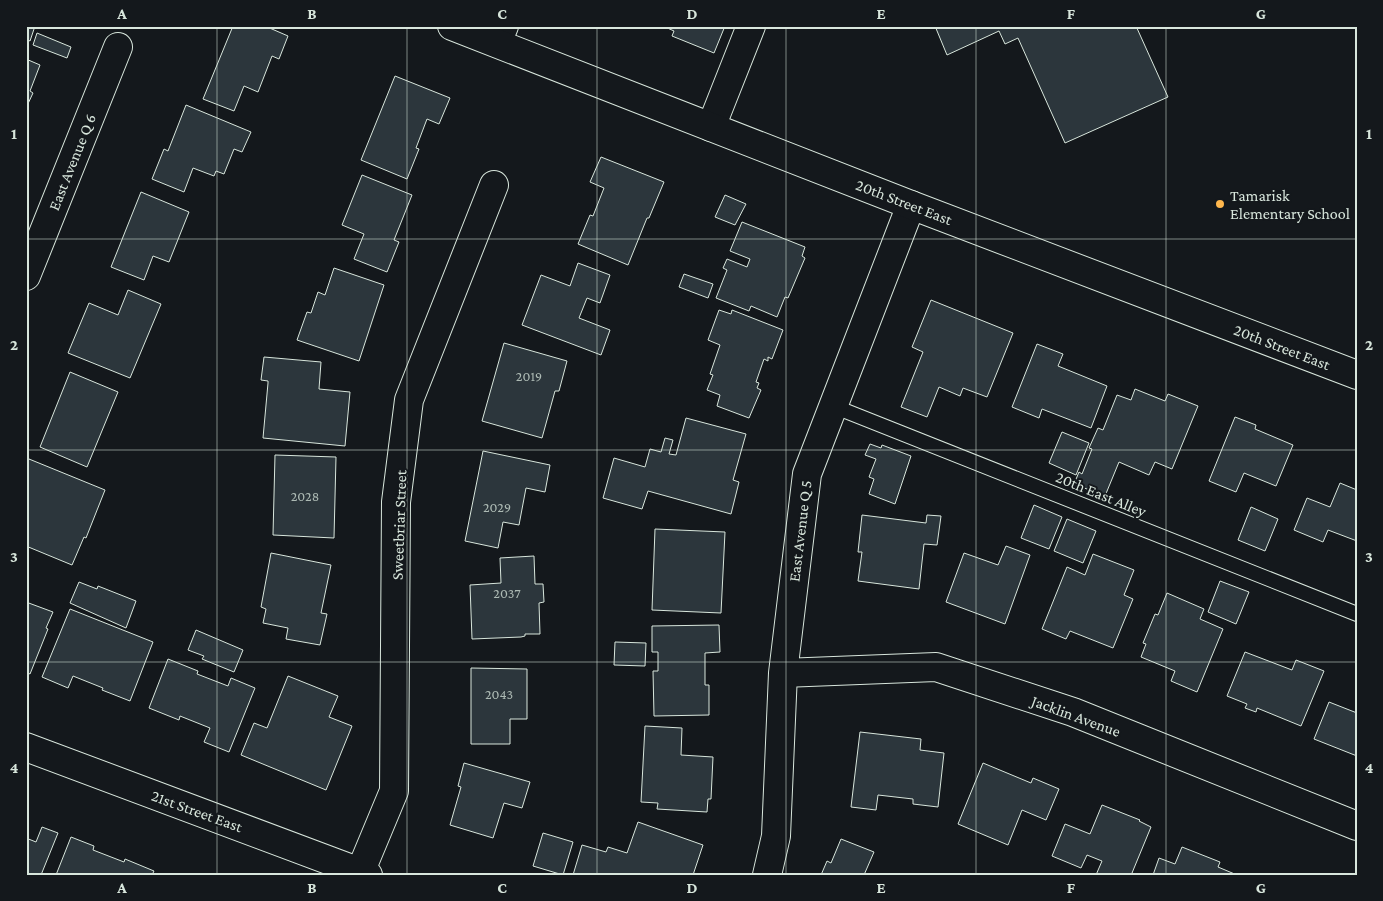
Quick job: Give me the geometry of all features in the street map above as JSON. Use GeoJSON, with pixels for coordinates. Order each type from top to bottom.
{"type":"FeatureCollection","features":[{"type":"Feature","properties":{"kind":"street","name":"20th Street East"},"geometry":{"type":"LineString","coordinates":[[452,26],[500,35],[712,126],[911,205],[1357,375]]}},
{"type":"Feature","properties":{"kind":"street"},"geometry":{"type":"LineString","coordinates":[[712,126],[751,26]]}},
{"type":"Feature","properties":{"kind":"street","name":"East Avenue Q 6"},"geometry":{"type":"LineString","coordinates":[[26,276],[118,48]]}},
{"type":"Feature","properties":{"kind":"street","name":"Sweetbriar Street"},"geometry":{"type":"LineString","coordinates":[[362,874],[394,791],[396,502],[409,400],[494,185]]}},
{"type":"Feature","properties":{"kind":"street","name":"East Avenue Q 5"},"geometry":{"type":"LineString","coordinates":[[768,875],[776,836],[783,673],[807,474],[911,205]]}},
{"type":"Feature","properties":{"kind":"street","name":"Jacklin Avenue"},"geometry":{"type":"LineString","coordinates":[[783,673],[936,667],[1073,712],[1357,826]]}},
{"type":"Feature","properties":{"kind":"street","name":"21st Street East"},"geometry":{"type":"LineString","coordinates":[[26,748],[362,874]]}},
{"type":"Feature","properties":{"kind":"lane","name":"20th East Alley"},"geometry":{"type":"LineString","coordinates":[[833,406],[1357,614]]}},
{"type":"Feature","properties":{"kind":"building"},"geometry":{"type":"Polygon","coordinates":[[[26,26],[35,26],[30,41],[26,39],[26,26]]]}},
{"type":"Feature","properties":{"kind":"building"},"geometry":{"type":"Polygon","coordinates":[[[233,26],[265,26],[288,36],[279,59],[272,56],[258,92],[244,86],[234,111],[203,99],[233,26]]]}},
{"type":"Feature","properties":{"kind":"building"},"geometry":{"type":"Polygon","coordinates":[[[663,26],[725,26],[714,53],[672,36],[674,31],[663,26]]]}},
{"type":"Feature","properties":{"kind":"building"},"geometry":{"type":"Polygon","coordinates":[[[935,26],[1136,26],[1168,97],[1065,143],[1018,38],[1005,44],[999,31],[947,55],[935,26]]]}},
{"type":"Feature","properties":{"kind":"building"},"geometry":{"type":"Polygon","coordinates":[[[37,33],[71,47],[67,58],[33,45],[37,33]]]}},
{"type":"Feature","properties":{"kind":"building"},"geometry":{"type":"Polygon","coordinates":[[[26,59],[40,65],[30,91],[33,93],[26,108],[26,59]]]}},
{"type":"Feature","properties":{"kind":"building"},"geometry":{"type":"Polygon","coordinates":[[[395,76],[450,98],[439,124],[427,119],[416,148],[419,149],[407,179],[361,160],[395,76]]]}},
{"type":"Feature","properties":{"kind":"building"},"geometry":{"type":"Polygon","coordinates":[[[186,105],[251,132],[242,152],[234,149],[224,174],[216,171],[214,176],[193,168],[184,192],[152,179],[164,149],[168,151],[186,105]]]}},
{"type":"Feature","properties":{"kind":"building"},"geometry":{"type":"Polygon","coordinates":[[[601,157],[664,182],[628,265],[578,244],[590,215],[593,216],[604,188],[590,182],[601,157]]]}},
{"type":"Feature","properties":{"kind":"building"},"geometry":{"type":"Polygon","coordinates":[[[362,175],[412,195],[394,240],[399,242],[387,272],[354,259],[364,234],[342,225],[362,175]]]}},
{"type":"Feature","properties":{"kind":"building"},"geometry":{"type":"Polygon","coordinates":[[[141,192],[189,212],[169,262],[153,256],[144,280],[111,267],[141,192]]]}},
{"type":"Feature","properties":{"kind":"building"},"geometry":{"type":"Polygon","coordinates":[[[725,195],[746,204],[735,225],[715,217],[725,195]]]}},
{"type":"Feature","properties":{"kind":"building"},"geometry":{"type":"Polygon","coordinates":[[[742,222],[805,247],[802,256],[805,258],[788,298],[785,297],[777,317],[751,306],[749,311],[716,298],[727,270],[723,268],[727,259],[747,267],[750,259],[730,251],[742,222]]]}},
{"type":"Feature","properties":{"kind":"building"},"geometry":{"type":"Polygon","coordinates":[[[578,263],[610,275],[600,303],[587,298],[579,318],[610,330],[601,355],[522,325],[541,275],[570,286],[578,263]]]}},
{"type":"Feature","properties":{"kind":"building"},"geometry":{"type":"Polygon","coordinates":[[[334,268],[384,285],[359,361],[297,340],[307,312],[311,313],[318,292],[325,295],[334,268]]]}},
{"type":"Feature","properties":{"kind":"building"},"geometry":{"type":"Polygon","coordinates":[[[684,274],[713,284],[708,298],[679,287],[684,274]]]}},
{"type":"Feature","properties":{"kind":"building"},"geometry":{"type":"Polygon","coordinates":[[[128,290],[161,304],[130,378],[68,353],[89,303],[118,315],[128,290]]]}},
{"type":"Feature","properties":{"kind":"building"},"geometry":{"type":"Polygon","coordinates":[[[931,300],[1013,333],[987,397],[963,388],[960,396],[939,387],[927,417],[901,407],[923,352],[912,347],[931,300]]]}},
{"type":"Feature","properties":{"kind":"building"},"geometry":{"type":"Polygon","coordinates":[[[719,310],[731,314],[732,310],[783,330],[772,359],[768,357],[768,361],[764,359],[756,382],[759,383],[757,388],[761,390],[749,418],[717,406],[720,395],[707,390],[713,375],[710,374],[720,345],[708,340],[719,310]]]}},
{"type":"Feature","properties":{"kind":"building"},"geometry":{"type":"Polygon","coordinates":[[[504,343],[567,361],[559,391],[555,391],[542,438],[482,421],[504,343]]]}},
{"type":"Feature","properties":{"kind":"building"},"geometry":{"type":"Polygon","coordinates":[[[1037,344],[1063,354],[1058,366],[1107,386],[1091,428],[1042,409],[1039,418],[1012,407],[1037,344]]]}},
{"type":"Feature","properties":{"kind":"building"},"geometry":{"type":"Polygon","coordinates":[[[264,357],[321,362],[319,389],[350,392],[345,446],[263,438],[268,383],[268,381],[261,380],[264,357]]]}},
{"type":"Feature","properties":{"kind":"building"},"geometry":{"type":"Polygon","coordinates":[[[70,372],[118,392],[87,467],[40,447],[70,372]]]}},
{"type":"Feature","properties":{"kind":"building"},"geometry":{"type":"Polygon","coordinates":[[[1135,389],[1165,401],[1168,394],[1198,406],[1172,469],[1155,462],[1149,475],[1119,462],[1105,496],[1074,484],[1079,472],[1082,474],[1092,449],[1089,448],[1098,428],[1103,430],[1117,395],[1131,400],[1135,389]]]}},
{"type":"Feature","properties":{"kind":"building"},"geometry":{"type":"Polygon","coordinates":[[[1235,417],[1256,425],[1255,429],[1293,445],[1276,486],[1244,473],[1236,492],[1209,481],[1235,417]]]}},
{"type":"Feature","properties":{"kind":"building"},"geometry":{"type":"Polygon","coordinates":[[[686,418],[746,434],[733,480],[739,482],[731,514],[648,491],[642,509],[603,498],[614,458],[645,467],[650,449],[661,452],[665,438],[673,440],[669,454],[676,455],[686,418]]]}},
{"type":"Feature","properties":{"kind":"building"},"geometry":{"type":"Polygon","coordinates":[[[1062,432],[1089,443],[1076,475],[1049,463],[1062,432]]]}},
{"type":"Feature","properties":{"kind":"building"},"geometry":{"type":"Polygon","coordinates":[[[870,444],[881,448],[882,445],[911,456],[895,504],[869,494],[874,479],[869,477],[876,459],[865,455],[870,444]]]}},
{"type":"Feature","properties":{"kind":"building"},"geometry":{"type":"Polygon","coordinates":[[[483,451],[550,465],[545,492],[526,488],[519,525],[503,522],[498,548],[465,541],[483,451]]]}},
{"type":"Feature","properties":{"kind":"building"},"geometry":{"type":"Polygon","coordinates":[[[275,455],[336,457],[334,538],[273,535],[275,455]]]}},
{"type":"Feature","properties":{"kind":"building"},"geometry":{"type":"Polygon","coordinates":[[[29,459],[105,490],[86,538],[84,537],[72,565],[26,546],[26,466],[29,459]]]}},
{"type":"Feature","properties":{"kind":"building"},"geometry":{"type":"Polygon","coordinates":[[[1340,483],[1357,490],[1357,541],[1328,530],[1323,542],[1294,530],[1307,498],[1330,507],[1340,483]]]}},
{"type":"Feature","properties":{"kind":"building"},"geometry":{"type":"Polygon","coordinates":[[[1034,505],[1062,517],[1049,549],[1021,538],[1034,505]]]}},
{"type":"Feature","properties":{"kind":"building"},"geometry":{"type":"Polygon","coordinates":[[[1251,507],[1278,519],[1265,551],[1238,540],[1251,507]]]}},
{"type":"Feature","properties":{"kind":"building"},"geometry":{"type":"Polygon","coordinates":[[[862,515],[926,523],[927,515],[941,516],[937,545],[924,544],[919,589],[858,581],[862,552],[858,552],[862,515]]]}},
{"type":"Feature","properties":{"kind":"building"},"geometry":{"type":"Polygon","coordinates":[[[1067,519],[1096,531],[1083,563],[1054,551],[1067,519]]]}},
{"type":"Feature","properties":{"kind":"building"},"geometry":{"type":"Polygon","coordinates":[[[655,529],[725,532],[721,613],[652,610],[655,529]]]}},
{"type":"Feature","properties":{"kind":"building"},"geometry":{"type":"Polygon","coordinates":[[[1006,546],[1030,555],[1005,624],[946,602],[964,553],[998,565],[1006,546]]]}},
{"type":"Feature","properties":{"kind":"building"},"geometry":{"type":"Polygon","coordinates":[[[271,553],[331,565],[321,613],[327,614],[320,645],[286,639],[288,628],[263,623],[266,609],[261,607],[271,553]]]}},
{"type":"Feature","properties":{"kind":"building"},"geometry":{"type":"Polygon","coordinates":[[[1093,554],[1134,570],[1124,595],[1133,599],[1113,648],[1070,631],[1066,639],[1042,629],[1067,567],[1085,575],[1093,554]]]}},
{"type":"Feature","properties":{"kind":"building"},"geometry":{"type":"Polygon","coordinates":[[[534,556],[535,584],[543,584],[544,602],[539,603],[540,634],[525,634],[525,636],[521,637],[472,639],[470,585],[501,583],[500,558],[534,556]]]}},
{"type":"Feature","properties":{"kind":"building"},"geometry":{"type":"Polygon","coordinates":[[[1220,581],[1249,592],[1236,624],[1208,612],[1220,581]]]}},
{"type":"Feature","properties":{"kind":"building"},"geometry":{"type":"Polygon","coordinates":[[[79,582],[97,589],[98,586],[136,601],[126,628],[70,603],[79,582]]]}},
{"type":"Feature","properties":{"kind":"building"},"geometry":{"type":"Polygon","coordinates":[[[1167,593],[1204,609],[1200,619],[1223,629],[1197,692],[1171,681],[1175,671],[1141,657],[1146,644],[1143,643],[1155,614],[1158,615],[1167,593]]]}},
{"type":"Feature","properties":{"kind":"building"},"geometry":{"type":"Polygon","coordinates":[[[26,602],[53,612],[30,674],[26,672],[26,602]]]}},
{"type":"Feature","properties":{"kind":"building"},"geometry":{"type":"Polygon","coordinates":[[[70,609],[153,642],[130,701],[73,676],[68,688],[42,677],[70,609]]]}},
{"type":"Feature","properties":{"kind":"building"},"geometry":{"type":"Polygon","coordinates":[[[719,625],[720,652],[705,653],[705,685],[709,685],[709,715],[654,716],[653,671],[658,671],[658,652],[652,652],[652,626],[719,625]]]}},
{"type":"Feature","properties":{"kind":"building"},"geometry":{"type":"Polygon","coordinates":[[[196,630],[243,650],[234,672],[202,659],[204,656],[188,650],[196,630]]]}},
{"type":"Feature","properties":{"kind":"building"},"geometry":{"type":"Polygon","coordinates":[[[615,642],[646,643],[645,666],[614,665],[615,642]]]}},
{"type":"Feature","properties":{"kind":"building"},"geometry":{"type":"Polygon","coordinates":[[[1245,652],[1292,670],[1296,660],[1324,671],[1301,726],[1257,708],[1256,712],[1245,708],[1247,704],[1227,696],[1245,652]]]}},
{"type":"Feature","properties":{"kind":"building"},"geometry":{"type":"Polygon","coordinates":[[[168,659],[198,671],[197,674],[228,686],[231,678],[255,688],[229,752],[204,742],[210,728],[180,716],[179,720],[149,708],[168,659]]]}},
{"type":"Feature","properties":{"kind":"building"},"geometry":{"type":"Polygon","coordinates":[[[471,668],[527,669],[527,719],[510,719],[510,744],[471,744],[471,668]]]}},
{"type":"Feature","properties":{"kind":"building"},"geometry":{"type":"Polygon","coordinates":[[[288,676],[338,696],[329,717],[352,726],[326,790],[241,755],[254,723],[267,728],[288,676]]]}},
{"type":"Feature","properties":{"kind":"building"},"geometry":{"type":"Polygon","coordinates":[[[1329,702],[1357,713],[1357,756],[1314,739],[1329,702]]]}},
{"type":"Feature","properties":{"kind":"building"},"geometry":{"type":"Polygon","coordinates":[[[645,726],[682,728],[681,755],[713,757],[711,799],[708,799],[707,812],[657,809],[658,803],[641,802],[645,726]]]}},
{"type":"Feature","properties":{"kind":"building"},"geometry":{"type":"Polygon","coordinates":[[[860,732],[921,739],[920,750],[944,753],[938,807],[913,804],[913,799],[878,795],[876,810],[851,807],[860,732]]]}},
{"type":"Feature","properties":{"kind":"building"},"geometry":{"type":"Polygon","coordinates":[[[464,763],[530,782],[522,808],[504,803],[493,838],[450,825],[461,787],[458,786],[464,763]]]}},
{"type":"Feature","properties":{"kind":"building"},"geometry":{"type":"Polygon","coordinates":[[[983,763],[1031,783],[1033,778],[1059,789],[1046,820],[1022,810],[1008,845],[958,824],[983,763]]]}},
{"type":"Feature","properties":{"kind":"building"},"geometry":{"type":"Polygon","coordinates":[[[1102,805],[1140,820],[1151,827],[1132,873],[1135,875],[1096,875],[1102,861],[1087,855],[1081,868],[1052,856],[1065,824],[1090,834],[1102,805]]]}},
{"type":"Feature","properties":{"kind":"building"},"geometry":{"type":"Polygon","coordinates":[[[638,822],[703,845],[693,875],[573,875],[582,845],[606,852],[608,847],[627,853],[638,822]]]}},
{"type":"Feature","properties":{"kind":"building"},"geometry":{"type":"Polygon","coordinates":[[[42,827],[58,833],[41,875],[26,875],[26,838],[36,842],[42,827]]]}},
{"type":"Feature","properties":{"kind":"building"},"geometry":{"type":"Polygon","coordinates":[[[543,833],[573,842],[563,875],[533,866],[543,833]]]}},
{"type":"Feature","properties":{"kind":"building"},"geometry":{"type":"Polygon","coordinates":[[[71,837],[94,846],[93,850],[124,862],[125,859],[154,871],[152,875],[56,875],[71,837]]]}},
{"type":"Feature","properties":{"kind":"building"},"geometry":{"type":"Polygon","coordinates":[[[841,839],[874,852],[864,875],[821,875],[827,861],[831,863],[841,839]]]}},
{"type":"Feature","properties":{"kind":"building"},"geometry":{"type":"Polygon","coordinates":[[[1182,847],[1220,862],[1218,867],[1237,875],[1153,875],[1159,858],[1175,864],[1182,847]]]}},
{"type":"Feature","properties":{"kind":"place","name":"Tamarisk Elementary School"},"geometry":{"type":"Point","coordinates":[1220,204]}}]}
